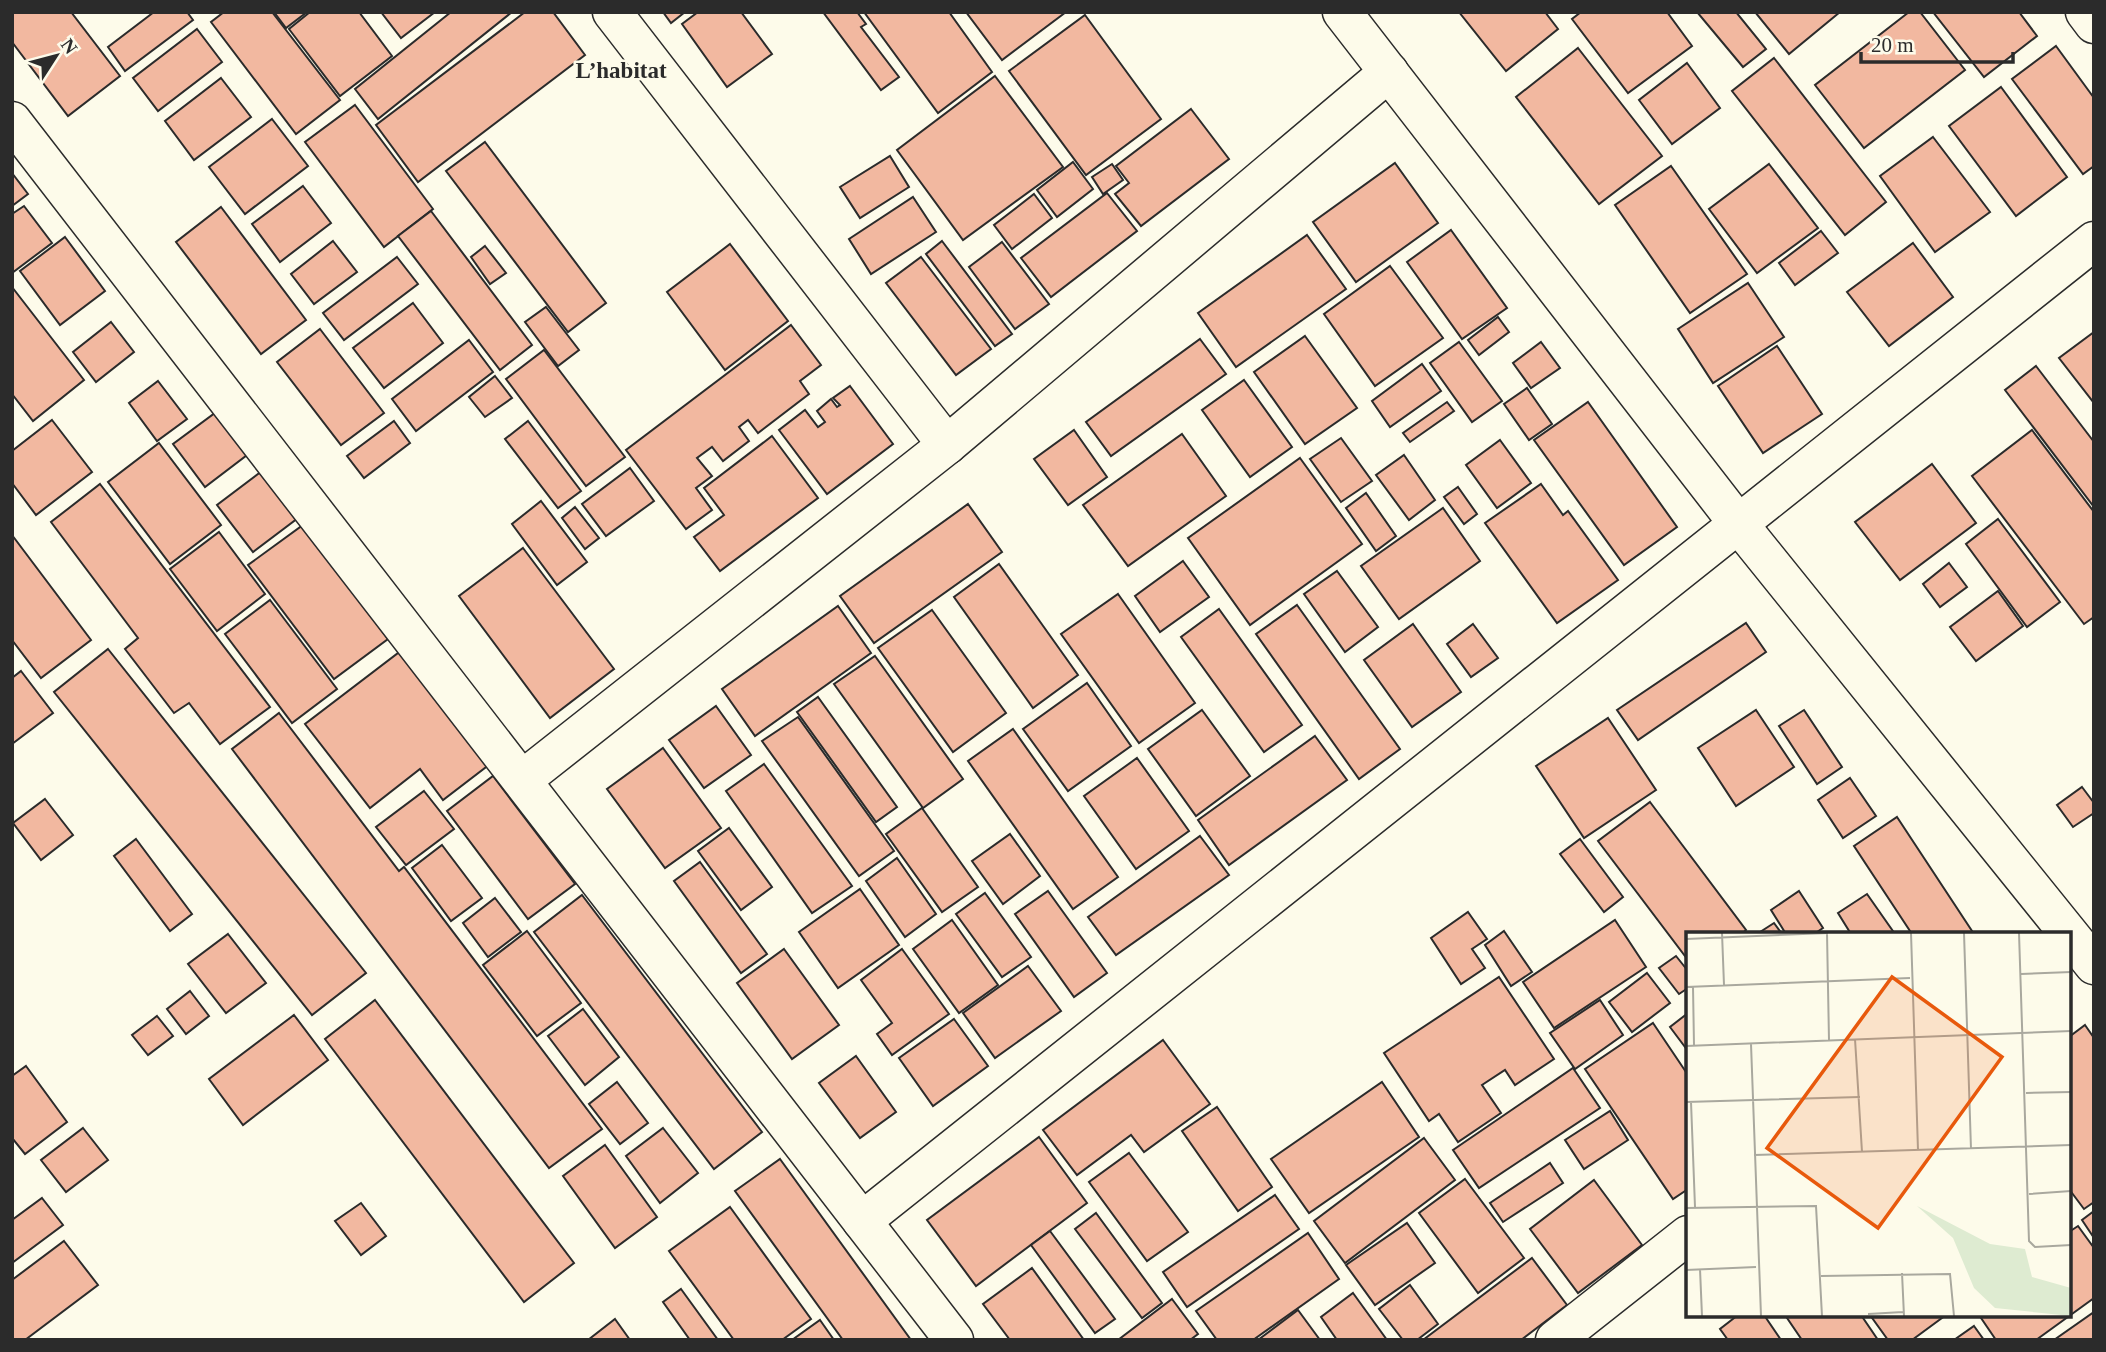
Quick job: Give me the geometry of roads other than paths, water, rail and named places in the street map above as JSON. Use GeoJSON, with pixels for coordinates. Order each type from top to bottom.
{"type":"FeatureCollection","features":[{"type":"Feature","properties":{"kind":"street"},"geometry":{"type":"LineString","coordinates":[[612,12],[947,445]]}},
{"type":"Feature","properties":{"kind":"street"},"geometry":{"type":"LineString","coordinates":[[1342,12],[1737,522],[2067,932]]}},
{"type":"Feature","properties":{"kind":"street"},"geometry":{"type":"LineString","coordinates":[[2085,12],[2094,24]]}},
{"type":"Feature","properties":{"kind":"street"},"geometry":{"type":"LineString","coordinates":[[522,780],[947,445],[1389,72]]}},
{"type":"Feature","properties":{"kind":"street"},"geometry":{"type":"LineString","coordinates":[[12,121],[954,1340]]}},
{"type":"Feature","properties":{"kind":"street"},"geometry":{"type":"LineString","coordinates":[[862,1221],[1737,522],[2094,241]]}},
{"type":"Feature","properties":{"kind":"street"},"geometry":{"type":"LineString","coordinates":[[2071,932],[2094,915]]}},
{"type":"Feature","properties":{"kind":"street"},"geometry":{"type":"LineString","coordinates":[[2071,936],[2094,965]]}},
{"type":"Feature","properties":{"kind":"street"},"geometry":{"type":"LineString","coordinates":[[1555,1340],[1686,1237]]}},
{"type":"Feature","properties":{"kind":"district","name":"L’habitat"},"geometry":{"type":"Point","coordinates":[621,70]}}]}
